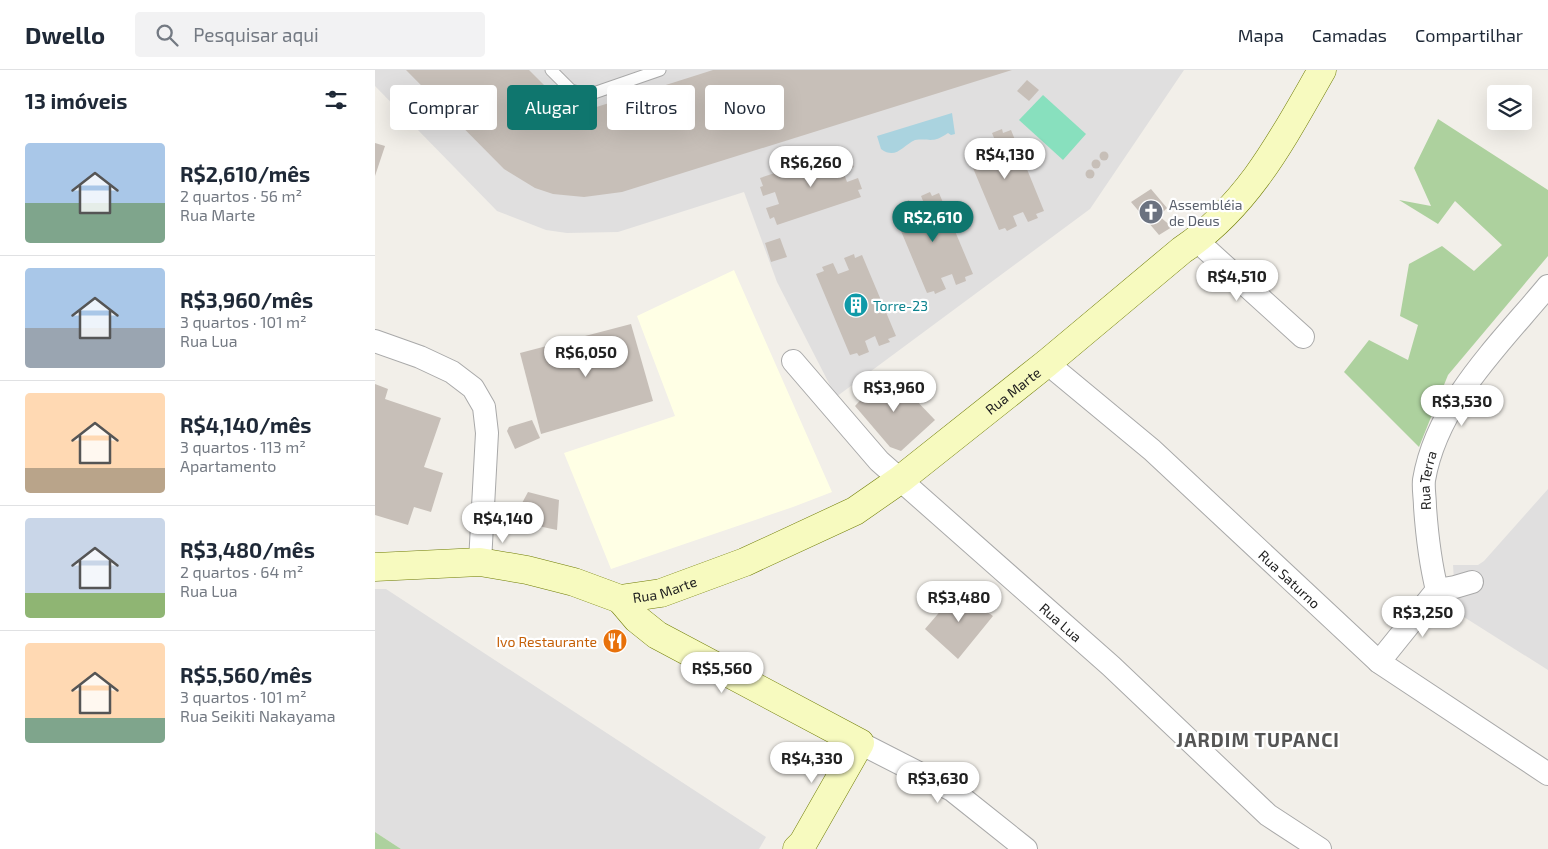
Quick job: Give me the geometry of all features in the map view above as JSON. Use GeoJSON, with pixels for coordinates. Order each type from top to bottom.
{"type":"FeatureCollection","features":[{"type":"Feature","properties":{"kind":"street","name":"Rua Marte"},"geometry":{"type":"LineString","coordinates":[[620,599],[661,593],[745,562],[855,511],[901,479],[1047,363],[1196,240],[1235,205],[1265,168],[1322,70]]}},
{"type":"Feature","properties":{"kind":"street"},"geometry":{"type":"LineString","coordinates":[[1196,240],[1303,337]]}},
{"type":"Feature","properties":{"kind":"street","name":"Rua Terra"},"geometry":{"type":"LineString","coordinates":[[1437,590],[1430,562],[1424,482],[1431,454],[1443,424],[1469,381],[1548,286]]}},
{"type":"Feature","properties":{"kind":"street"},"geometry":{"type":"LineString","coordinates":[[375,342],[420,357],[453,372],[473,388],[485,407],[487,433],[480,562]]}},
{"type":"Feature","properties":{"kind":"street","name":"Rua Lua"},"geometry":{"type":"LineString","coordinates":[[793,361],[879,461],[1111,666],[1268,815],[1320,849]]}},
{"type":"Feature","properties":{"kind":"street","name":"Rua Saturno"},"geometry":{"type":"LineString","coordinates":[[1047,363],[1152,450],[1379,662],[1548,774]]}},
{"type":"Feature","properties":{"kind":"street"},"geometry":{"type":"LineString","coordinates":[[375,567],[480,562],[527,570],[575,582],[620,599],[637,620],[657,635],[952,790],[1026,849]]}},
{"type":"Feature","properties":{"kind":"street"},"geometry":{"type":"LineString","coordinates":[[1379,662],[1437,590],[1455,588],[1472,582]]}},
{"type":"Feature","properties":{"kind":"street"},"geometry":{"type":"LineString","coordinates":[[797,849],[803,843],[860,743]]}},
{"type":"Feature","properties":{"kind":"lane"},"geometry":{"type":"LineString","coordinates":[[551,70],[571,90],[587,95],[660,70]]}},
{"type":"Feature","properties":{"kind":"shaded area"},"geometry":{"type":"Polygon","coordinates":[[[375,70],[1184,70],[1090,209],[836,397],[777,282],[744,192],[618,232],[567,233],[546,230],[497,211],[418,130],[497,130],[497,85],[390,85],[390,101],[375,86],[375,70]]]}},
{"type":"Feature","properties":{"kind":"shaded area"},"geometry":{"type":"Polygon","coordinates":[[[734,270],[832,492],[611,569],[564,453],[675,416],[637,316],[734,270]]]}},
{"type":"Feature","properties":{"kind":"shaded area"},"geometry":{"type":"Polygon","coordinates":[[[1548,489],[1548,670],[1456,612],[1453,565],[1478,565],[1484,561],[1548,489]]]}},
{"type":"Feature","properties":{"kind":"shaded area"},"geometry":{"type":"Polygon","coordinates":[[[375,589],[386,589],[766,837],[759,849],[401,849],[375,832],[375,589]]]}},
{"type":"Feature","properties":{"kind":"green space"},"geometry":{"type":"Polygon","coordinates":[[[1043,95],[1086,134],[1063,160],[1019,120],[1043,95]]]}},
{"type":"Feature","properties":{"kind":"green space"},"geometry":{"type":"Polygon","coordinates":[[[1438,119],[1548,190],[1548,256],[1448,375],[1419,447],[1344,372],[1369,340],[1408,360],[1418,325],[1400,316],[1409,264],[1442,246],[1474,271],[1502,245],[1455,201],[1438,224],[1399,200],[1431,206],[1414,168],[1438,119]]]}},
{"type":"Feature","properties":{"kind":"green space"},"geometry":{"type":"Polygon","coordinates":[[[375,832],[401,849],[375,849],[375,832]]]}},
{"type":"Feature","properties":{"kind":"water"},"geometry":{"type":"Polygon","coordinates":[[[952,113],[955,134],[951,135],[948,133],[935,140],[915,140],[895,153],[886,152],[881,149],[877,136],[952,113]]]}},
{"type":"Feature","properties":{"kind":"building"},"geometry":{"type":"Polygon","coordinates":[[[406,70],[529,70],[544,85],[507,85],[507,130],[597,130],[597,107],[607,104],[607,130],[695,130],[695,85],[666,85],[713,70],[1012,70],[622,192],[584,197],[553,194],[535,188],[504,169],[465,130],[497,130],[497,85],[421,85],[406,70]]]}},
{"type":"Feature","properties":{"kind":"building"},"geometry":{"type":"Polygon","coordinates":[[[1027,80],[1039,90],[1029,101],[1017,91],[1027,80]]]}},
{"type":"Feature","properties":{"kind":"building"},"geometry":{"type":"Polygon","coordinates":[[[1002,129],[1003,133],[1011,130],[1044,211],[1036,214],[1038,218],[1028,222],[1023,212],[1013,216],[1017,226],[1007,231],[1005,228],[999,230],[965,149],[972,146],[971,142],[981,138],[986,150],[997,145],[992,133],[1002,129]]]}},
{"type":"Feature","properties":{"kind":"building"},"geometry":{"type":"Polygon","coordinates":[[[375,143],[385,146],[375,176],[375,143]]]}},
{"type":"Feature","properties":{"kind":"building"},"geometry":{"type":"Polygon","coordinates":[[[844,150],[847,158],[850,157],[854,167],[843,171],[847,182],[858,178],[862,189],[858,190],[861,197],[777,225],[774,217],[770,219],[766,208],[779,204],[775,192],[763,196],[760,187],[763,186],[760,178],[844,150]]]}},
{"type":"Feature","properties":{"kind":"building"},"geometry":{"type":"Polygon","coordinates":[[[1104,151],[1109,156],[1104,161],[1099,156],[1104,151]]]}},
{"type":"Feature","properties":{"kind":"building"},"geometry":{"type":"Polygon","coordinates":[[[1096,159],[1101,164],[1096,169],[1091,164],[1096,159]]]}},
{"type":"Feature","properties":{"kind":"building"},"geometry":{"type":"Polygon","coordinates":[[[1090,169],[1095,174],[1090,179],[1085,174],[1090,169]]]}},
{"type":"Feature","properties":{"kind":"building","name":"Assembléia de Deus"},"geometry":{"type":"Polygon","coordinates":[[[1151,189],[1167,208],[1159,216],[1172,227],[1159,235],[1131,202],[1151,189]]]}},
{"type":"Feature","properties":{"kind":"building"},"geometry":{"type":"Polygon","coordinates":[[[930,192],[932,196],[939,193],[973,274],[965,277],[966,281],[956,285],[952,274],[941,278],[946,289],[935,294],[934,291],[927,293],[893,212],[900,209],[899,205],[909,200],[914,213],[926,208],[921,196],[930,192]]]}},
{"type":"Feature","properties":{"kind":"building"},"geometry":{"type":"Polygon","coordinates":[[[780,238],[787,257],[771,262],[765,243],[780,238]]]}},
{"type":"Feature","properties":{"kind":"building","name":"Torre-23"},"geometry":{"type":"Polygon","coordinates":[[[854,254],[855,258],[862,255],[896,336],[888,339],[890,342],[879,346],[875,336],[865,341],[869,352],[859,356],[857,353],[850,355],[816,274],[824,271],[822,267],[833,263],[838,274],[849,270],[844,258],[854,254]]]}},
{"type":"Feature","properties":{"kind":"building"},"geometry":{"type":"Polygon","coordinates":[[[631,324],[653,401],[541,434],[520,353],[631,324]]]}},
{"type":"Feature","properties":{"kind":"building"},"geometry":{"type":"Polygon","coordinates":[[[888,371],[935,420],[901,451],[890,447],[855,406],[888,371]]]}},
{"type":"Feature","properties":{"kind":"building"},"geometry":{"type":"Polygon","coordinates":[[[375,384],[388,389],[385,399],[441,418],[424,467],[443,473],[431,512],[414,507],[408,525],[375,515],[375,384]]]}},
{"type":"Feature","properties":{"kind":"building"},"geometry":{"type":"Polygon","coordinates":[[[532,420],[540,438],[515,449],[507,431],[509,427],[532,420]]]}},
{"type":"Feature","properties":{"kind":"building"},"geometry":{"type":"Polygon","coordinates":[[[528,492],[559,500],[557,530],[538,526],[521,528],[515,516],[528,492]]]}},
{"type":"Feature","properties":{"kind":"building"},"geometry":{"type":"Polygon","coordinates":[[[961,587],[976,604],[993,616],[958,659],[925,629],[961,587]]]}},
{"type":"Feature","properties":{"kind":"place","name":"Assembléia de Deus"},"geometry":{"type":"Point","coordinates":[1151,212]}},
{"type":"Feature","properties":{"kind":"place","name":"Torre-23"},"geometry":{"type":"Point","coordinates":[856,305]}},
{"type":"Feature","properties":{"kind":"place","name":"Ivo Restaurante"},"geometry":{"type":"Point","coordinates":[615,641]}},
{"type":"Feature","properties":{"kind":"district","name":"JARDIM TUPANCI"},"geometry":{"type":"Point","coordinates":[1258,739]}}]}
